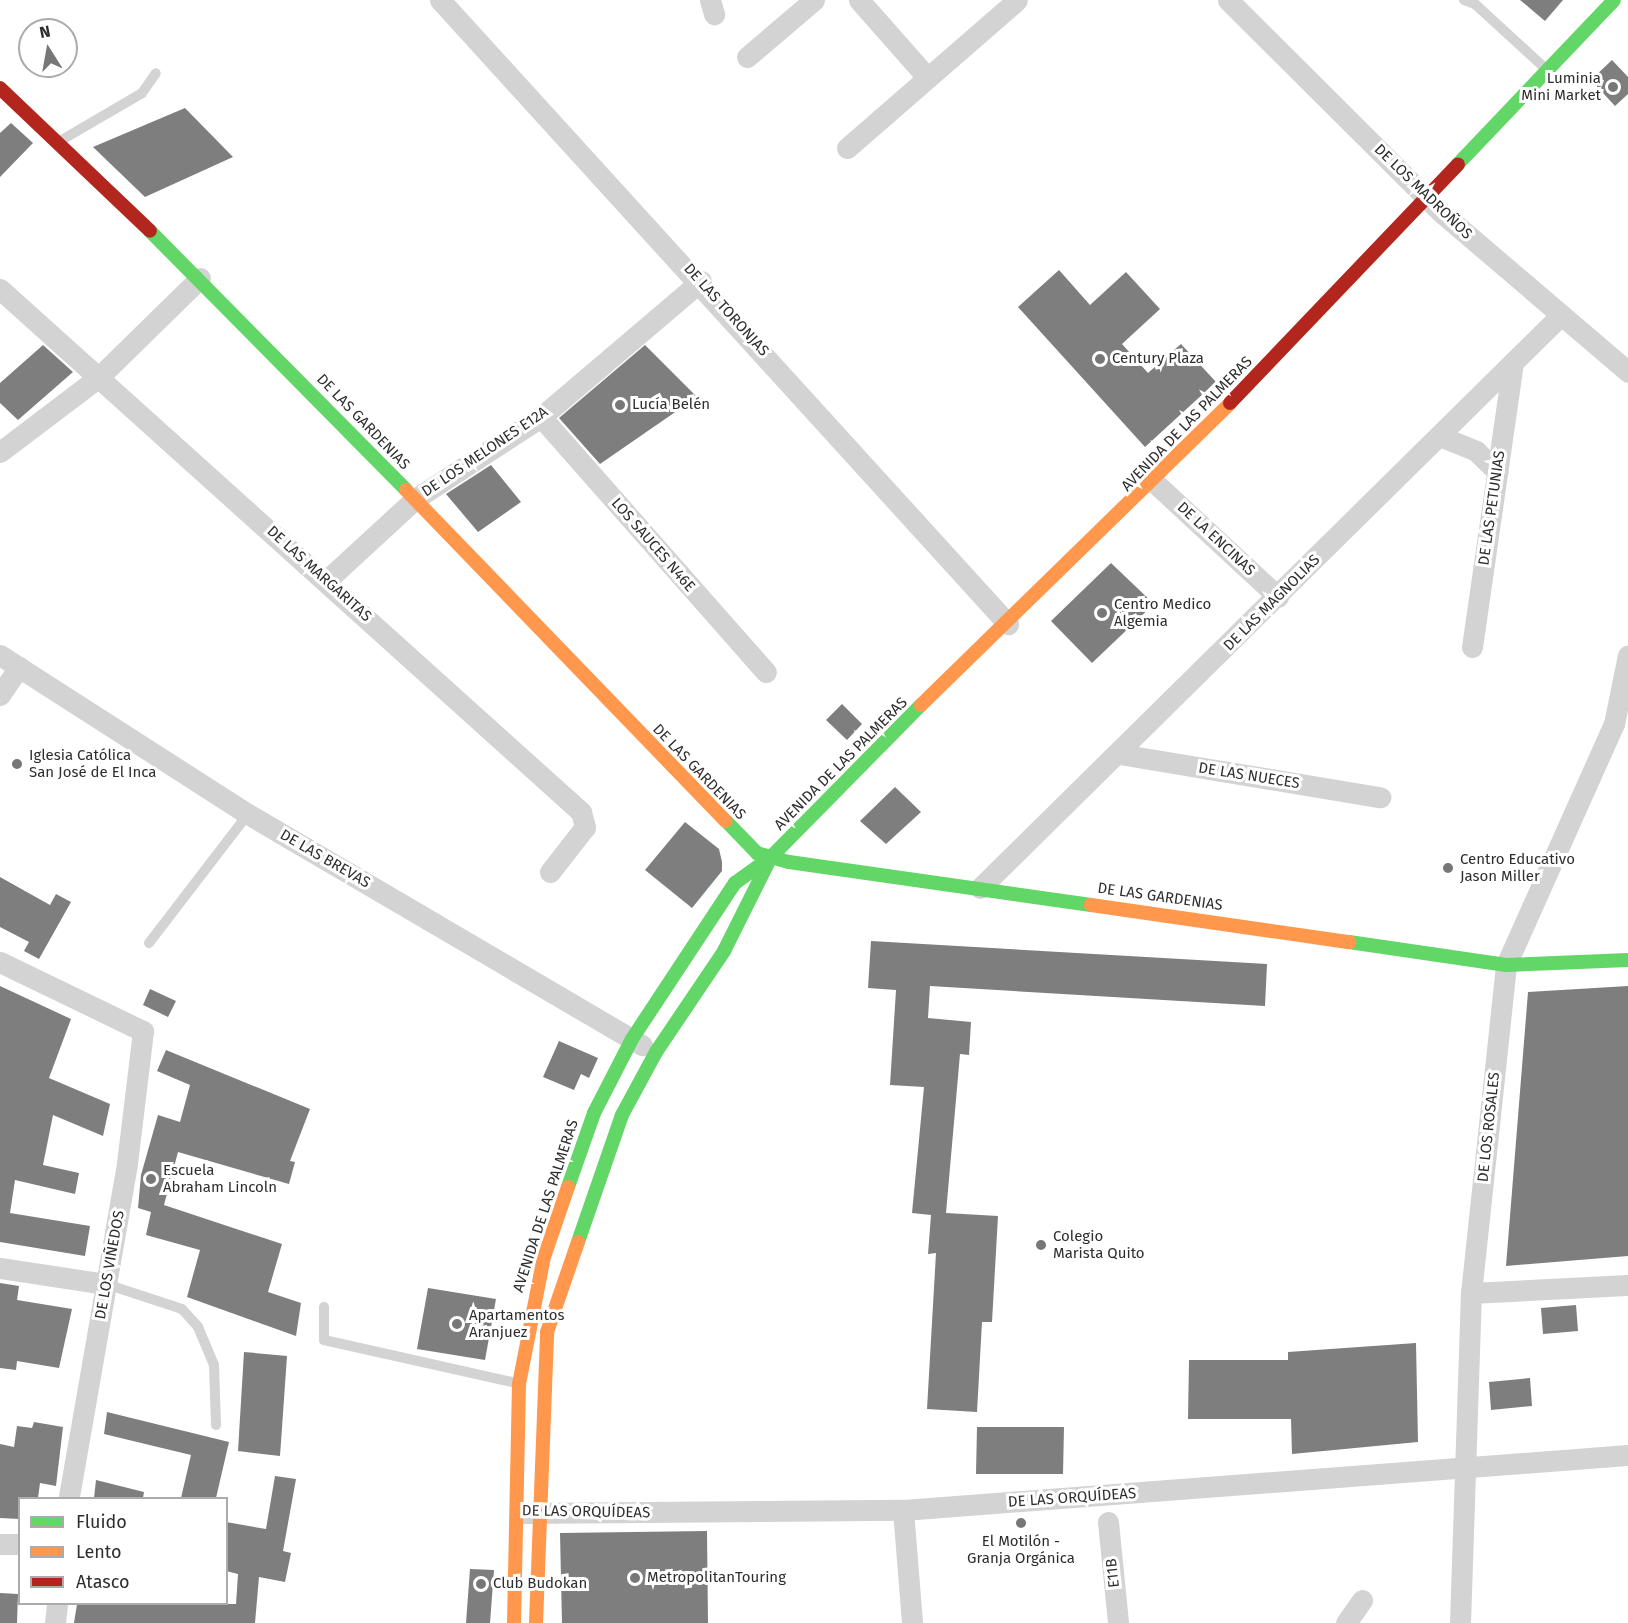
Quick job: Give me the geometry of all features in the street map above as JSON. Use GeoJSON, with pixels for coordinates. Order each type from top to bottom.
{"type":"FeatureCollection","features":[{"type":"Feature","properties":{"kind":"street","name":"DE LAS TORONJAS"},"geometry":{"type":"LineString","coordinates":[[440,0],[701,281],[1008,624]]}},
{"type":"Feature","properties":{"kind":"street"},"geometry":{"type":"LineString","coordinates":[[747,57],[814,0]]}},
{"type":"Feature","properties":{"kind":"street"},"geometry":{"type":"LineString","coordinates":[[859,0],[926,76]]}},
{"type":"Feature","properties":{"kind":"street"},"geometry":{"type":"LineString","coordinates":[[847,148],[926,76],[1017,0]]}},
{"type":"Feature","properties":{"kind":"street","name":"DE LOS MADROÑOS"},"geometry":{"type":"LineString","coordinates":[[1228,0],[1429,200],[1628,372]]}},
{"type":"Feature","properties":{"kind":"street","name":"AVENIDA DE LAS PALMERAS"},"geometry":{"type":"LineString","coordinates":[[514,1623],[514,1511],[519,1384],[544,1257],[594,1113],[632,1039],[735,883],[771,857],[1154,482],[1429,200],[1549,71],[1618,5]]}},
{"type":"Feature","properties":{"kind":"street","name":"DE LAS GARDENIAS"},"geometry":{"type":"LineString","coordinates":[[0,88],[200,278],[415,499],[711,810],[757,853],[771,857],[1506,965],[1628,960]]}},
{"type":"Feature","properties":{"kind":"street"},"geometry":{"type":"LineString","coordinates":[[0,452],[100,376],[200,278]]}},
{"type":"Feature","properties":{"kind":"street","name":"DE LOS MELONES E12A"},"geometry":{"type":"LineString","coordinates":[[327,580],[415,499],[541,417],[701,281]]}},
{"type":"Feature","properties":{"kind":"street","name":"DE LAS MARGARITAS"},"geometry":{"type":"LineString","coordinates":[[0,289],[327,580],[586,819],[585,827],[550,872]]}},
{"type":"Feature","properties":{"kind":"street","name":"DE LAS MAGNOLIAS"},"geometry":{"type":"LineString","coordinates":[[980,888],[1512,368],[1561,315]]}},
{"type":"Feature","properties":{"kind":"street","name":"DE LAS PETUNIAS"},"geometry":{"type":"LineString","coordinates":[[1472,647],[1512,368]]}},
{"type":"Feature","properties":{"kind":"street","name":"LOS SAUCES N46E"},"geometry":{"type":"LineString","coordinates":[[541,417],[766,672]]}},
{"type":"Feature","properties":{"kind":"street"},"geometry":{"type":"LineString","coordinates":[[1442,437],[1476,451],[1498,472]]}},
{"type":"Feature","properties":{"kind":"street","name":"DE LA ENCINAS"},"geometry":{"type":"LineString","coordinates":[[1154,482],[1278,597]]}},
{"type":"Feature","properties":{"kind":"street","name":"DE LAS BREVAS"},"geometry":{"type":"LineString","coordinates":[[0,655],[248,814],[656,1052]]}},
{"type":"Feature","properties":{"kind":"street","name":"DE LOS ROSALES"},"geometry":{"type":"LineString","coordinates":[[1460,1623],[1461,1470],[1471,1293],[1506,965],[1614,724],[1628,655]]}},
{"type":"Feature","properties":{"kind":"street"},"geometry":{"type":"LineString","coordinates":[[0,695],[19,667]]}},
{"type":"Feature","properties":{"kind":"street","name":"DE LAS NUECES"},"geometry":{"type":"LineString","coordinates":[[1119,754],[1380,797]]}},
{"type":"Feature","properties":{"kind":"street","name":"AVENIDA DE LAS PALMERAS"},"geometry":{"type":"LineString","coordinates":[[536,1623],[536,1514],[547,1332],[622,1115],[656,1052],[724,951],[771,857]]}},
{"type":"Feature","properties":{"kind":"street","name":"DE LOS VIÑEDOS"},"geometry":{"type":"LineString","coordinates":[[0,962],[143,1031],[106,1284],[69,1497]]}},
{"type":"Feature","properties":{"kind":"street"},"geometry":{"type":"LineString","coordinates":[[0,1268],[106,1284]]}},
{"type":"Feature","properties":{"kind":"street"},"geometry":{"type":"LineString","coordinates":[[1471,1293],[1628,1285]]}},
{"type":"Feature","properties":{"kind":"street","name":"DE LAS ORQUÍDEAS"},"geometry":{"type":"LineString","coordinates":[[514,1511],[536,1514],[903,1510],[1461,1470],[1628,1455]]}},
{"type":"Feature","properties":{"kind":"street"},"geometry":{"type":"LineString","coordinates":[[903,1510],[912,1623]]}},
{"type":"Feature","properties":{"kind":"street","name":"E11B"},"geometry":{"type":"LineString","coordinates":[[1108,1522],[1119,1623]]}},
{"type":"Feature","properties":{"kind":"street"},"geometry":{"type":"LineString","coordinates":[[0,1544],[18,1544]]}},
{"type":"Feature","properties":{"kind":"street"},"geometry":{"type":"LineString","coordinates":[[1346,1623],[1362,1600]]}},
{"type":"Feature","properties":{"kind":"street"},"geometry":{"type":"LineString","coordinates":[[55,1623],[57,1605]]}},
{"type":"Feature","properties":{"kind":"lane"},"geometry":{"type":"LineString","coordinates":[[1464,0],[1475,4],[1549,71]]}},
{"type":"Feature","properties":{"kind":"lane"},"geometry":{"type":"LineString","coordinates":[[57,143],[142,93],[156,73]]}},
{"type":"Feature","properties":{"kind":"lane"},"geometry":{"type":"LineString","coordinates":[[149,943],[248,814]]}},
{"type":"Feature","properties":{"kind":"lane"},"geometry":{"type":"LineString","coordinates":[[106,1284],[182,1309],[198,1327],[214,1365],[216,1425]]}},
{"type":"Feature","properties":{"kind":"lane"},"geometry":{"type":"LineString","coordinates":[[324,1307],[324,1340],[519,1384]]}},
{"type":"Feature","properties":{"kind":"building"},"geometry":{"type":"Polygon","coordinates":[[[1520,0],[1563,0],[1545,21],[1520,0]]]}},
{"type":"Feature","properties":{"kind":"building","name":"Luminia Mini Market"},"geometry":{"type":"Polygon","coordinates":[[[1612,60],[1628,77],[1628,94],[1615,106],[1591,80],[1612,60]]]}},
{"type":"Feature","properties":{"kind":"building"},"geometry":{"type":"Polygon","coordinates":[[[185,108],[233,157],[145,197],[93,147],[185,108]]]}},
{"type":"Feature","properties":{"kind":"building"},"geometry":{"type":"Polygon","coordinates":[[[11,123],[33,143],[0,177],[0,133],[11,123]]]}},
{"type":"Feature","properties":{"kind":"building","name":"Century Plaza"},"geometry":{"type":"Polygon","coordinates":[[[1059,270],[1090,305],[1126,272],[1160,309],[1122,344],[1148,373],[1181,344],[1216,382],[1145,447],[1018,307],[1059,270]]]}},
{"type":"Feature","properties":{"kind":"building"},"geometry":{"type":"Polygon","coordinates":[[[43,345],[73,372],[18,420],[0,403],[0,383],[43,345]]]}},
{"type":"Feature","properties":{"kind":"building","name":"Lucía Belén"},"geometry":{"type":"Polygon","coordinates":[[[645,345],[697,397],[600,464],[559,418],[645,345]]]}},
{"type":"Feature","properties":{"kind":"building"},"geometry":{"type":"Polygon","coordinates":[[[491,465],[521,502],[478,532],[446,494],[491,465]]]}},
{"type":"Feature","properties":{"kind":"building","name":"Centro Medico Algemia"},"geometry":{"type":"Polygon","coordinates":[[[1111,563],[1154,604],[1092,663],[1051,621],[1111,563]]]}},
{"type":"Feature","properties":{"kind":"building"},"geometry":{"type":"Polygon","coordinates":[[[842,704],[862,724],[847,740],[826,720],[842,704]]]}},
{"type":"Feature","properties":{"kind":"building"},"geometry":{"type":"Polygon","coordinates":[[[895,787],[921,812],[886,844],[860,821],[895,787]]]}},
{"type":"Feature","properties":{"kind":"building"},"geometry":{"type":"Polygon","coordinates":[[[685,822],[719,849],[722,862],[722,871],[692,908],[645,870],[685,822]]]}},
{"type":"Feature","properties":{"kind":"building"},"geometry":{"type":"Polygon","coordinates":[[[0,877],[50,905],[56,894],[71,902],[39,959],[24,951],[29,942],[0,927],[0,877]]]}},
{"type":"Feature","properties":{"kind":"building"},"geometry":{"type":"Polygon","coordinates":[[[871,941],[1267,964],[1265,1006],[930,986],[928,1018],[971,1022],[969,1055],[960,1054],[946,1213],[998,1216],[992,1322],[982,1322],[977,1412],[927,1409],[936,1253],[928,1254],[931,1215],[912,1213],[924,1087],[890,1085],[896,990],[868,988],[871,941]]]}},
{"type":"Feature","properties":{"kind":"building"},"geometry":{"type":"Polygon","coordinates":[[[0,986],[71,1019],[49,1078],[110,1104],[103,1136],[53,1115],[43,1165],[79,1173],[75,1194],[15,1180],[10,1213],[90,1226],[85,1256],[0,1242],[0,986]]]}},
{"type":"Feature","properties":{"kind":"building"},"geometry":{"type":"Polygon","coordinates":[[[1628,986],[1628,1256],[1506,1266],[1528,992],[1628,986]]]}},
{"type":"Feature","properties":{"kind":"building"},"geometry":{"type":"Polygon","coordinates":[[[150,989],[176,1001],[168,1017],[143,1005],[150,989]]]}},
{"type":"Feature","properties":{"kind":"building"},"geometry":{"type":"Polygon","coordinates":[[[559,1041],[598,1058],[589,1078],[581,1074],[574,1090],[543,1077],[559,1041]]]}},
{"type":"Feature","properties":{"kind":"building"},"geometry":{"type":"Polygon","coordinates":[[[166,1050],[310,1109],[290,1161],[295,1162],[289,1184],[178,1152],[164,1205],[282,1244],[268,1292],[301,1303],[296,1336],[187,1297],[200,1250],[146,1235],[151,1212],[138,1208],[141,1175],[158,1115],[180,1122],[190,1085],[157,1071],[166,1050]]]}},
{"type":"Feature","properties":{"kind":"building"},"geometry":{"type":"Polygon","coordinates":[[[0,1283],[19,1286],[17,1300],[72,1309],[59,1368],[17,1361],[16,1370],[0,1368],[0,1283]]]}},
{"type":"Feature","properties":{"kind":"building","name":"Apartamentos Aranjuez"},"geometry":{"type":"Polygon","coordinates":[[[428,1288],[496,1299],[485,1360],[417,1349],[428,1288]]]}},
{"type":"Feature","properties":{"kind":"building"},"geometry":{"type":"Polygon","coordinates":[[[1576,1305],[1578,1331],[1543,1334],[1541,1308],[1576,1305]]]}},
{"type":"Feature","properties":{"kind":"building"},"geometry":{"type":"Polygon","coordinates":[[[1416,1343],[1418,1442],[1292,1454],[1291,1419],[1188,1419],[1189,1360],[1288,1360],[1288,1352],[1416,1343]]]}},
{"type":"Feature","properties":{"kind":"building"},"geometry":{"type":"Polygon","coordinates":[[[244,1352],[287,1356],[280,1456],[238,1451],[244,1352]]]}},
{"type":"Feature","properties":{"kind":"building"},"geometry":{"type":"Polygon","coordinates":[[[1530,1378],[1532,1406],[1491,1410],[1489,1382],[1530,1378]]]}},
{"type":"Feature","properties":{"kind":"building"},"geometry":{"type":"Polygon","coordinates":[[[107,1412],[229,1442],[216,1497],[181,1497],[191,1455],[104,1434],[107,1412]]]}},
{"type":"Feature","properties":{"kind":"building"},"geometry":{"type":"Polygon","coordinates":[[[34,1422],[63,1427],[56,1486],[40,1483],[38,1497],[18,1497],[18,1519],[0,1518],[0,1444],[14,1447],[17,1426],[32,1428],[34,1422]]]}},
{"type":"Feature","properties":{"kind":"building"},"geometry":{"type":"Polygon","coordinates":[[[977,1427],[1064,1427],[1063,1474],[976,1474],[977,1427]]]}},
{"type":"Feature","properties":{"kind":"building"},"geometry":{"type":"Polygon","coordinates":[[[275,1476],[296,1479],[283,1551],[291,1553],[285,1582],[259,1577],[255,1623],[74,1623],[77,1605],[236,1604],[238,1574],[228,1572],[228,1522],[266,1529],[275,1476]]]}},
{"type":"Feature","properties":{"kind":"building"},"geometry":{"type":"Polygon","coordinates":[[[96,1480],[144,1492],[143,1497],[94,1497],[96,1480]]]}},
{"type":"Feature","properties":{"kind":"building","name":"MetropolitanTouring"},"geometry":{"type":"Polygon","coordinates":[[[707,1531],[708,1623],[562,1623],[560,1533],[707,1531]]]}},
{"type":"Feature","properties":{"kind":"building"},"geometry":{"type":"Polygon","coordinates":[[[470,1569],[494,1570],[490,1623],[466,1623],[470,1569]]]}},
{"type":"Feature","properties":{"kind":"building"},"geometry":{"type":"Polygon","coordinates":[[[0,1593],[18,1594],[17,1623],[0,1623],[0,1593]]]}},
{"type":"Feature","properties":{"kind":"traffic: fast"},"geometry":{"type":"LineString","coordinates":[[1458,164],[1614,0]]}},
{"type":"Feature","properties":{"kind":"traffic: fast"},"geometry":{"type":"LineString","coordinates":[[150,231],[406,490]]}},
{"type":"Feature","properties":{"kind":"traffic: fast"},"geometry":{"type":"LineString","coordinates":[[568,1187],[594,1113],[632,1039],[735,883],[771,857],[921,705]]}},
{"type":"Feature","properties":{"kind":"traffic: fast"},"geometry":{"type":"LineString","coordinates":[[726,821],[757,853],[789,862],[1091,905]]}},
{"type":"Feature","properties":{"kind":"traffic: fast"},"geometry":{"type":"LineString","coordinates":[[578,1242],[622,1115],[656,1052],[724,951],[771,857]]}},
{"type":"Feature","properties":{"kind":"traffic: fast"},"geometry":{"type":"LineString","coordinates":[[1349,942],[1506,965],[1628,960]]}},
{"type":"Feature","properties":{"kind":"traffic: slow"},"geometry":{"type":"LineString","coordinates":[[921,705],[1230,403]]}},
{"type":"Feature","properties":{"kind":"traffic: slow"},"geometry":{"type":"LineString","coordinates":[[406,490],[726,821]]}},
{"type":"Feature","properties":{"kind":"traffic: slow"},"geometry":{"type":"LineString","coordinates":[[1091,905],[1349,942]]}},
{"type":"Feature","properties":{"kind":"traffic: slow"},"geometry":{"type":"LineString","coordinates":[[514,1623],[519,1384],[544,1257],[568,1187]]}},
{"type":"Feature","properties":{"kind":"traffic: slow"},"geometry":{"type":"LineString","coordinates":[[536,1623],[547,1332],[578,1242]]}},
{"type":"Feature","properties":{"kind":"traffic: jam"},"geometry":{"type":"LineString","coordinates":[[0,88],[150,231]]}},
{"type":"Feature","properties":{"kind":"traffic: jam"},"geometry":{"type":"LineString","coordinates":[[1230,403],[1458,164]]}},
{"type":"Feature","properties":{"kind":"place","name":"Luminia Mini Market"},"geometry":{"type":"Point","coordinates":[1613,87]}},
{"type":"Feature","properties":{"kind":"place","name":"Century Plaza"},"geometry":{"type":"Point","coordinates":[1100,359]}},
{"type":"Feature","properties":{"kind":"place","name":"Lucía Belén"},"geometry":{"type":"Point","coordinates":[620,405]}},
{"type":"Feature","properties":{"kind":"place","name":"Centro Medico Algemia"},"geometry":{"type":"Point","coordinates":[1102,613]}},
{"type":"Feature","properties":{"kind":"place","name":"Iglesia Católica San José de El Inca"},"geometry":{"type":"Point","coordinates":[17,764]}},
{"type":"Feature","properties":{"kind":"place","name":"Centro Educativo Jason Miller"},"geometry":{"type":"Point","coordinates":[1448,868]}},
{"type":"Feature","properties":{"kind":"place","name":"Escuela Abraham Lincoln"},"geometry":{"type":"Point","coordinates":[151,1179]}},
{"type":"Feature","properties":{"kind":"place","name":"Colegio Marista Quito"},"geometry":{"type":"Point","coordinates":[1041,1245]}},
{"type":"Feature","properties":{"kind":"place","name":"Apartamentos Aranjuez"},"geometry":{"type":"Point","coordinates":[457,1324]}},
{"type":"Feature","properties":{"kind":"place","name":"El Motilón - Granja Orgánica"},"geometry":{"type":"Point","coordinates":[1021,1523]}},
{"type":"Feature","properties":{"kind":"place","name":"MetropolitanTouring"},"geometry":{"type":"Point","coordinates":[635,1578]}},
{"type":"Feature","properties":{"kind":"place","name":"Club Budokan"},"geometry":{"type":"Point","coordinates":[481,1584]}}]}
